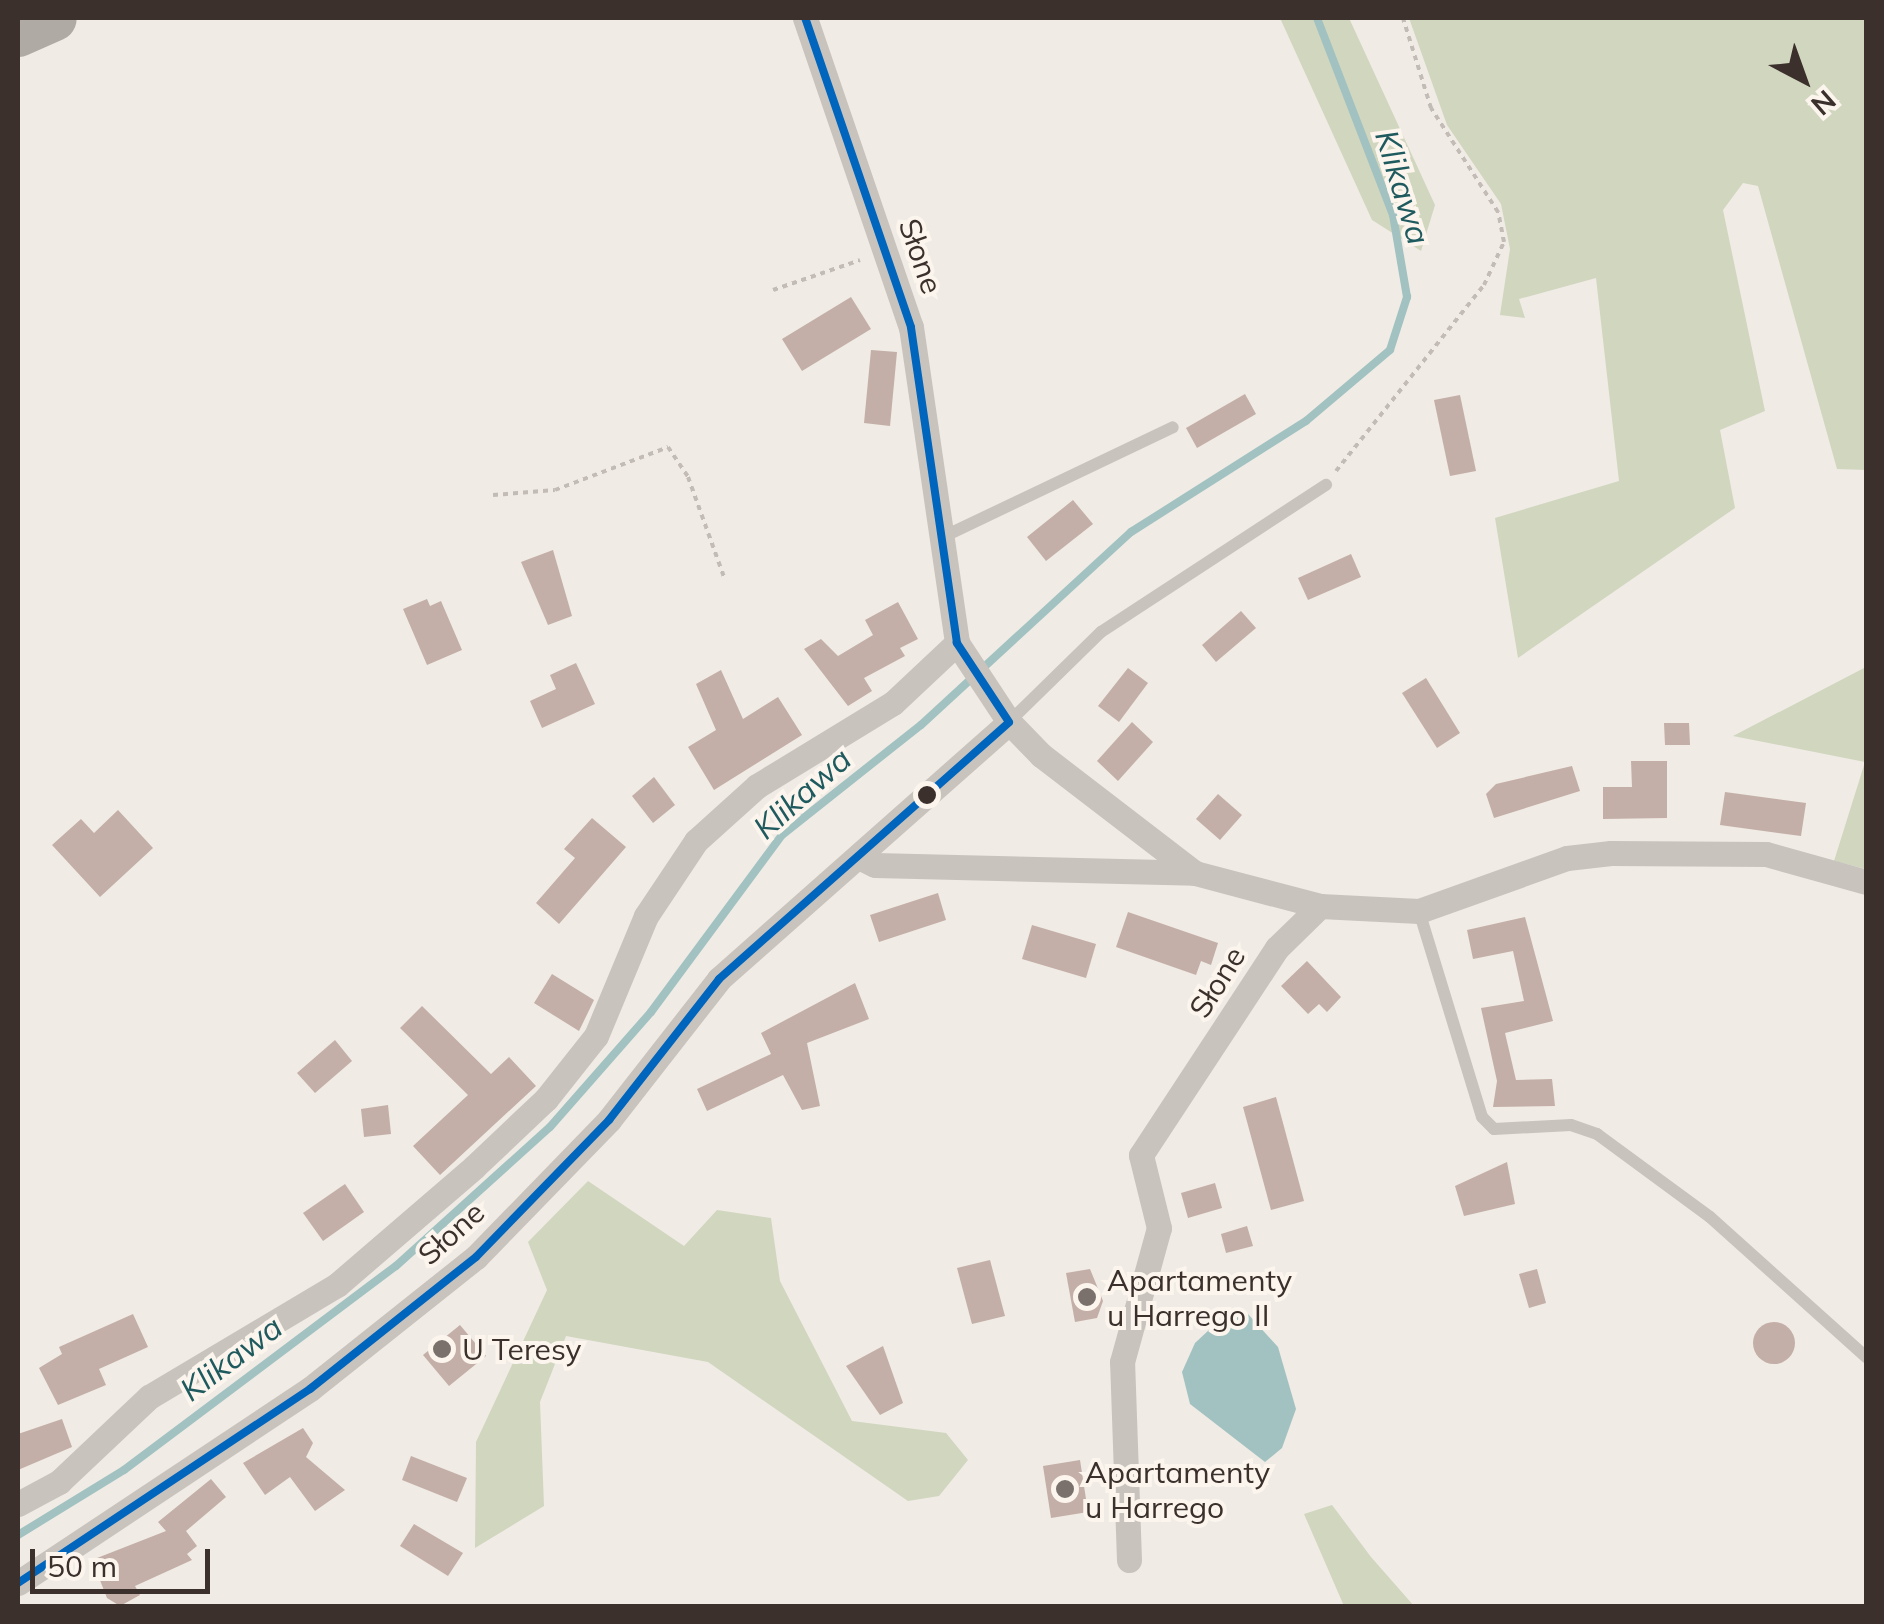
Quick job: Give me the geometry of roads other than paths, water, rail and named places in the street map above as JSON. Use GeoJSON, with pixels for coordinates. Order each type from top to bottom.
{"type":"FeatureCollection","features":[{"type":"Feature","properties":{"kind":"highway"},"geometry":{"type":"LineString","coordinates":[[18,34],[54,18]]}},
{"type":"Feature","properties":{"kind":"street","name":"Słone"},"geometry":{"type":"LineString","coordinates":[[804,18],[890,265],[928,407],[964,652]]}},
{"type":"Feature","properties":{"kind":"street"},"geometry":{"type":"LineString","coordinates":[[18,1504],[59,1482],[150,1397],[337,1286],[474,1168],[546,1099],[596,1036],[646,916],[706,830],[756,786],[893,703],[964,652],[1008,722],[1114,816],[1195,873]]}},
{"type":"Feature","properties":{"kind":"street","name":"Słone"},"geometry":{"type":"LineString","coordinates":[[18,1583],[310,1389],[462,1268],[598,1133],[719,979],[862,859],[1008,722]]}},
{"type":"Feature","properties":{"kind":"street"},"geometry":{"type":"LineString","coordinates":[[862,859],[875,866],[1195,873],[1320,906],[1419,911],[1514,874],[1611,853],[1766,854],[1866,882]]}},
{"type":"Feature","properties":{"kind":"street","name":"Słone"},"geometry":{"type":"LineString","coordinates":[[1129,1560],[1122,1362],[1159,1228],[1141,1155],[1276,948],[1320,906]]}},
{"type":"Feature","properties":{"kind":"lane"},"geometry":{"type":"LineString","coordinates":[[947,535],[1173,427]]}},
{"type":"Feature","properties":{"kind":"lane"},"geometry":{"type":"LineString","coordinates":[[1008,722],[1101,632],[1326,484]]}},
{"type":"Feature","properties":{"kind":"lane"},"geometry":{"type":"LineString","coordinates":[[1419,911],[1482,1116],[1494,1130],[1571,1124],[1597,1134],[1710,1217],[1866,1358]]}},
{"type":"Feature","properties":{"kind":"water"},"geometry":{"type":"Polygon","coordinates":[[[1248,1314],[1278,1347],[1296,1409],[1282,1448],[1265,1462],[1190,1404],[1182,1372],[1195,1343],[1224,1316],[1248,1314]]]}},
{"type":"Feature","properties":{"kind":"waterway","name":"Klikawa"},"geometry":{"type":"LineString","coordinates":[[18,1535],[124,1470],[396,1266],[550,1127],[651,1012],[782,835],[921,725],[1131,532],[1306,421],[1390,350],[1407,297],[1393,215],[1317,18]]}},
{"type":"Feature","properties":{"kind":"place","name":"Apartamenty u Harrego II"},"geometry":{"type":"Point","coordinates":[1087,1297]}},
{"type":"Feature","properties":{"kind":"place","name":"U Teresy"},"geometry":{"type":"Point","coordinates":[442,1349]}},
{"type":"Feature","properties":{"kind":"place","name":"Apartamenty u Harrego"},"geometry":{"type":"Point","coordinates":[1065,1489]}}]}
